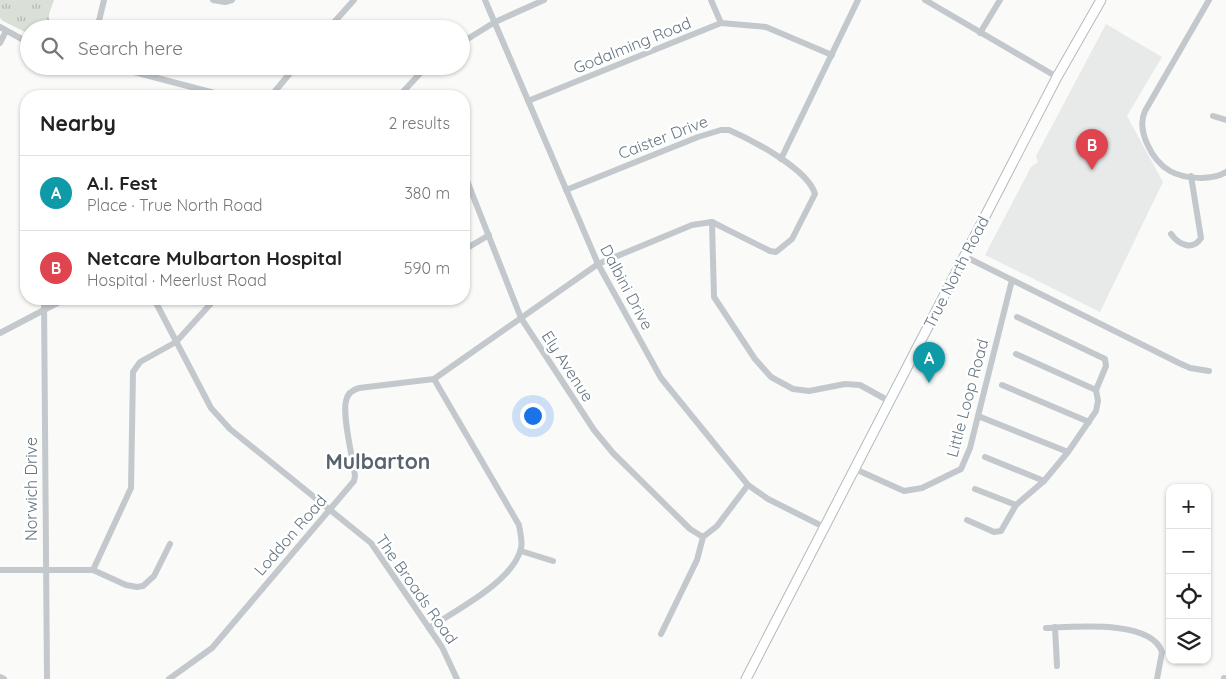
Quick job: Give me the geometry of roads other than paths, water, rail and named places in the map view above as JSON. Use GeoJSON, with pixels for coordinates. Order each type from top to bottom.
{"type":"FeatureCollection","features":[{"type":"Feature","properties":{"kind":"main road","name":"True North Road"},"geometry":{"type":"LineString","coordinates":[[746,679],[1057,77],[1101,0]]}},
{"type":"Feature","properties":{"kind":"street"},"geometry":{"type":"LineString","coordinates":[[99,20],[104,0]]}},
{"type":"Feature","properties":{"kind":"street"},"geometry":{"type":"LineString","coordinates":[[213,0],[225,2],[232,0]]}},
{"type":"Feature","properties":{"kind":"street"},"geometry":{"type":"LineString","coordinates":[[336,20],[354,0]]}},
{"type":"Feature","properties":{"kind":"street","name":"Dalbini Drive"},"geometry":{"type":"LineString","coordinates":[[485,0],[598,264],[666,385],[748,484],[768,499],[824,527]]}},
{"type":"Feature","properties":{"kind":"street"},"geometry":{"type":"LineString","coordinates":[[470,37],[495,22],[544,0]]}},
{"type":"Feature","properties":{"kind":"street"},"geometry":{"type":"LineString","coordinates":[[711,0],[721,23]]}},
{"type":"Feature","properties":{"kind":"street"},"geometry":{"type":"LineString","coordinates":[[781,159],[858,0]]}},
{"type":"Feature","properties":{"kind":"street"},"geometry":{"type":"LineString","coordinates":[[925,0],[1057,77]]}},
{"type":"Feature","properties":{"kind":"street"},"geometry":{"type":"LineString","coordinates":[[980,33],[1000,0]]}},
{"type":"Feature","properties":{"kind":"street"},"geometry":{"type":"LineString","coordinates":[[1209,0],[1143,115],[1143,133],[1159,162],[1171,171],[1191,176],[1216,177],[1226,172]]}},
{"type":"Feature","properties":{"kind":"street","name":"Godalming Road"},"geometry":{"type":"LineString","coordinates":[[528,101],[721,23],[766,27],[832,55]]}},
{"type":"Feature","properties":{"kind":"street"},"geometry":{"type":"LineString","coordinates":[[0,43],[3,29],[20,38]]}},
{"type":"Feature","properties":{"kind":"street"},"geometry":{"type":"LineString","coordinates":[[146,75],[203,90]]}},
{"type":"Feature","properties":{"kind":"street"},"geometry":{"type":"LineString","coordinates":[[276,90],[288,75]]}},
{"type":"Feature","properties":{"kind":"street"},"geometry":{"type":"LineString","coordinates":[[404,90],[418,75]]}},
{"type":"Feature","properties":{"kind":"street"},"geometry":{"type":"LineString","coordinates":[[1213,116],[1226,120]]}},
{"type":"Feature","properties":{"kind":"street","name":"Caister Drive"},"geometry":{"type":"LineString","coordinates":[[566,190],[721,130],[736,133],[781,159],[804,178],[814,190],[813,201],[792,239],[776,252],[770,251],[712,222]]}},
{"type":"Feature","properties":{"kind":"street"},"geometry":{"type":"LineString","coordinates":[[1171,234],[1181,244],[1186,246],[1194,245],[1201,238],[1191,176]]}},
{"type":"Feature","properties":{"kind":"street","name":"Ely Avenue"},"geometry":{"type":"LineString","coordinates":[[470,188],[521,318],[599,437],[690,529],[703,537]]}},
{"type":"Feature","properties":{"kind":"street"},"geometry":{"type":"LineString","coordinates":[[712,222],[714,297],[755,358],[771,377],[793,389],[809,391],[845,384],[860,385],[889,401]]}},
{"type":"Feature","properties":{"kind":"street","name":"Loddon Road"},"geometry":{"type":"LineString","coordinates":[[173,678],[212,648],[349,488],[355,476],[345,409],[348,396],[359,388],[434,380],[598,264],[692,225],[712,222]]}},
{"type":"Feature","properties":{"kind":"street"},"geometry":{"type":"LineString","coordinates":[[470,246],[489,235]]}},
{"type":"Feature","properties":{"kind":"street"},"geometry":{"type":"LineString","coordinates":[[964,256],[1179,363],[1190,368],[1209,371]]}},
{"type":"Feature","properties":{"kind":"street","name":"Little Loop Road"},"geometry":{"type":"LineString","coordinates":[[854,469],[904,491],[922,488],[961,469],[966,461],[1012,280]]}},
{"type":"Feature","properties":{"kind":"street","name":"Norwich Drive"},"geometry":{"type":"LineString","coordinates":[[44,305],[47,679]]}},
{"type":"Feature","properties":{"kind":"street"},"geometry":{"type":"LineString","coordinates":[[0,333],[54,305]]}},
{"type":"Feature","properties":{"kind":"street","name":"The Broads Road"},"geometry":{"type":"LineString","coordinates":[[157,305],[211,408],[219,419],[377,550],[454,668],[457,679]]}},
{"type":"Feature","properties":{"kind":"street"},"geometry":{"type":"LineString","coordinates":[[93,570],[131,488],[133,372],[137,365],[176,342],[210,305]]}},
{"type":"Feature","properties":{"kind":"street"},"geometry":{"type":"LineString","coordinates":[[967,520],[997,532],[1003,529],[1016,505],[1044,480],[1068,452],[1096,411],[1098,401],[1096,390],[1106,366],[1105,359],[1017,317]]}},
{"type":"Feature","properties":{"kind":"street"},"geometry":{"type":"LineString","coordinates":[[1016,354],[1096,390]]}},
{"type":"Feature","properties":{"kind":"street"},"geometry":{"type":"LineString","coordinates":[[429,628],[495,584],[512,566],[521,551],[519,525],[434,380]]}},
{"type":"Feature","properties":{"kind":"street"},"geometry":{"type":"LineString","coordinates":[[1002,385],[1089,422]]}},
{"type":"Feature","properties":{"kind":"street"},"geometry":{"type":"LineString","coordinates":[[978,416],[1068,452]]}},
{"type":"Feature","properties":{"kind":"street"},"geometry":{"type":"LineString","coordinates":[[985,457],[1044,480]]}},
{"type":"Feature","properties":{"kind":"street"},"geometry":{"type":"LineString","coordinates":[[661,634],[696,560],[703,537],[717,526],[748,484]]}},
{"type":"Feature","properties":{"kind":"street"},"geometry":{"type":"LineString","coordinates":[[975,489],[1016,505]]}},
{"type":"Feature","properties":{"kind":"street"},"geometry":{"type":"LineString","coordinates":[[0,570],[93,570],[126,586],[143,586],[154,576],[170,544]]}},
{"type":"Feature","properties":{"kind":"street"},"geometry":{"type":"LineString","coordinates":[[521,551],[553,561]]}},
{"type":"Feature","properties":{"kind":"street"},"geometry":{"type":"LineString","coordinates":[[1055,627],[1057,666]]}},
{"type":"Feature","properties":{"kind":"street"},"geometry":{"type":"LineString","coordinates":[[1046,628],[1118,627],[1146,636],[1160,646],[1162,652],[1157,679]]}},
{"type":"Feature","properties":{"kind":"street"},"geometry":{"type":"LineString","coordinates":[[0,677],[4,679]]}},
{"type":"Feature","properties":{"kind":"place","name":"Netcare Mulbarton Hospital"},"geometry":{"type":"Point","coordinates":[1092,170]}},
{"type":"Feature","properties":{"kind":"place","name":"A.I. Fest"},"geometry":{"type":"Point","coordinates":[929,383]}},
{"type":"Feature","properties":{"kind":"district","name":"Mulbarton"},"geometry":{"type":"Point","coordinates":[378,461]}}]}
